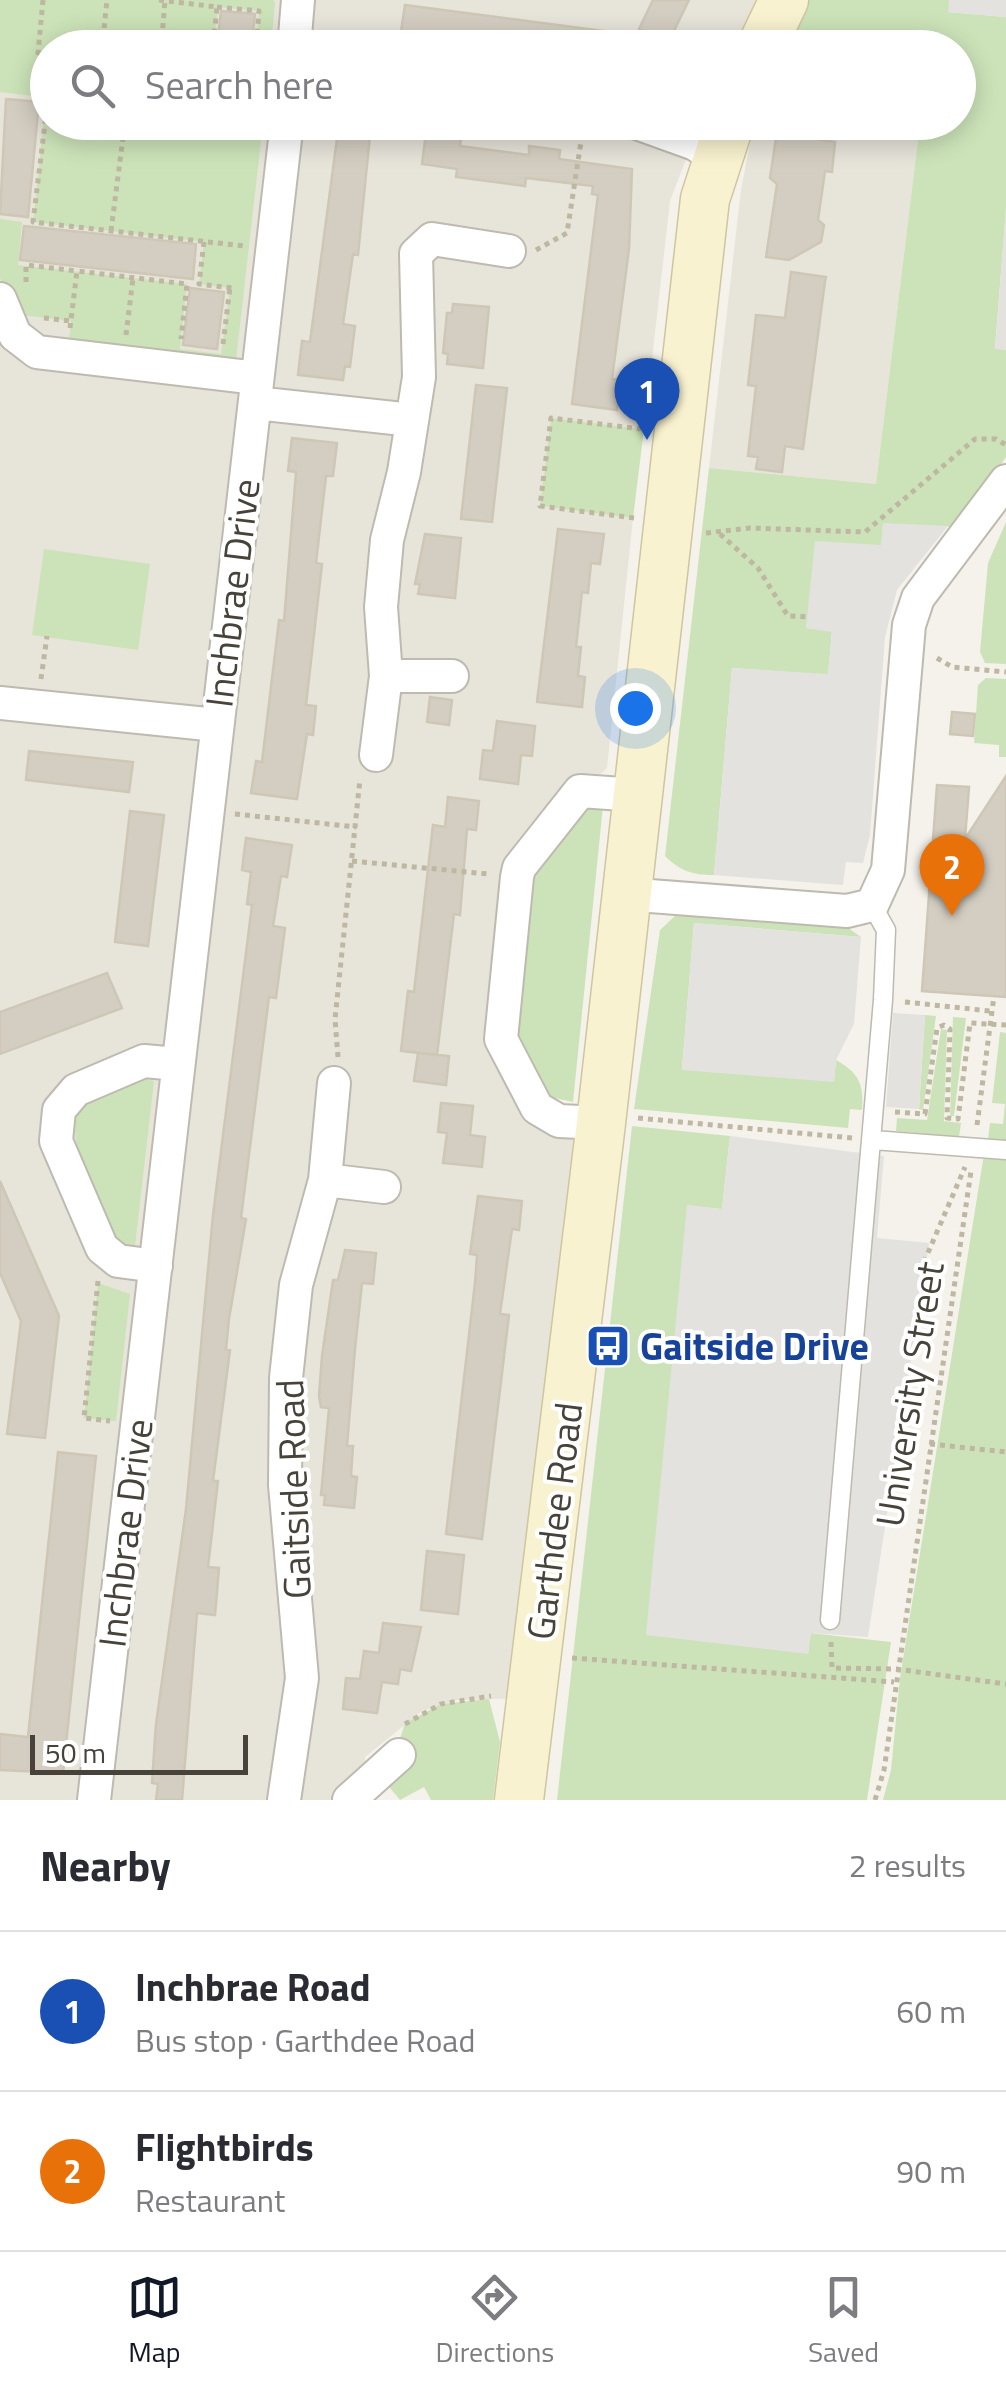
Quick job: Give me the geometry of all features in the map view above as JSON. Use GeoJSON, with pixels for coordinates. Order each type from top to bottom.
{"type":"FeatureCollection","features":[{"type":"Feature","properties":{"kind":"street"},"geometry":{"type":"LineString","coordinates":[[296,30],[298,0]]}},
{"type":"Feature","properties":{"kind":"street"},"geometry":{"type":"LineString","coordinates":[[769,30],[784,0]]}},
{"type":"Feature","properties":{"kind":"street","name":"Inchbrae Drive"},"geometry":{"type":"LineString","coordinates":[[94,1800],[285,140]]}},
{"type":"Feature","properties":{"kind":"street"},"geometry":{"type":"LineString","coordinates":[[684,140],[695,144],[723,141]]}},
{"type":"Feature","properties":{"kind":"street","name":"Garthdee Road"},"geometry":{"type":"LineString","coordinates":[[519,1800],[706,198],[723,141]]}},
{"type":"Feature","properties":{"kind":"street"},"geometry":{"type":"LineString","coordinates":[[376,755],[386,676],[381,607],[387,540],[418,377],[416,254],[432,239],[509,251]]}},
{"type":"Feature","properties":{"kind":"street"},"geometry":{"type":"LineString","coordinates":[[13,299],[16,335],[36,352],[412,420]]}},
{"type":"Feature","properties":{"kind":"street"},"geometry":{"type":"LineString","coordinates":[[624,894],[847,910],[872,905],[888,870],[910,625],[918,598],[1006,481]]}},
{"type":"Feature","properties":{"kind":"street"},"geometry":{"type":"LineString","coordinates":[[386,676],[452,676]]}},
{"type":"Feature","properties":{"kind":"street"},"geometry":{"type":"LineString","coordinates":[[0,702],[217,725]]}},
{"type":"Feature","properties":{"kind":"street"},"geometry":{"type":"LineString","coordinates":[[601,1123],[559,1121],[537,1108],[501,1039],[517,877],[519,868],[580,791],[636,795]]}},
{"type":"Feature","properties":{"kind":"street"},"geometry":{"type":"LineString","coordinates":[[156,1266],[118,1261],[102,1248],[56,1140],[60,1110],[76,1090],[144,1061],[178,1064]]}},
{"type":"Feature","properties":{"kind":"street","name":"Gaitside Road"},"geometry":{"type":"LineString","coordinates":[[284,1800],[302,1678],[285,1486],[286,1378],[296,1284],[326,1180],[334,1083]]}},
{"type":"Feature","properties":{"kind":"street"},"geometry":{"type":"LineString","coordinates":[[326,1180],[384,1187]]}},
{"type":"Feature","properties":{"kind":"street"},"geometry":{"type":"LineString","coordinates":[[349,1800],[395,1745]]}},
{"type":"Feature","properties":{"kind":"lane"},"geometry":{"type":"LineString","coordinates":[[830,1620],[873,1140],[886,930],[872,905]]}},
{"type":"Feature","properties":{"kind":"lane"},"geometry":{"type":"LineString","coordinates":[[873,1140],[1006,1150]]}},
{"type":"Feature","properties":{"kind":"path"},"geometry":{"type":"LineString","coordinates":[[40,30],[43,0]]}},
{"type":"Feature","properties":{"kind":"path"},"geometry":{"type":"LineString","coordinates":[[104,30],[107,0]]}},
{"type":"Feature","properties":{"kind":"path"},"geometry":{"type":"LineString","coordinates":[[161,30],[162,0],[259,11],[257,30]]}},
{"type":"Feature","properties":{"kind":"path"},"geometry":{"type":"LineString","coordinates":[[214,30],[217,8]]}},
{"type":"Feature","properties":{"kind":"path"},"geometry":{"type":"LineString","coordinates":[[43,140],[33,222],[272,249]]}},
{"type":"Feature","properties":{"kind":"path"},"geometry":{"type":"LineString","coordinates":[[111,231],[122,140]]}},
{"type":"Feature","properties":{"kind":"path"},"geometry":{"type":"LineString","coordinates":[[509,251],[528,255],[567,233],[581,140]]}},
{"type":"Feature","properties":{"kind":"path"},"geometry":{"type":"LineString","coordinates":[[204,242],[198,284],[267,291]]}},
{"type":"Feature","properties":{"kind":"path"},"geometry":{"type":"LineString","coordinates":[[13,299],[26,265],[187,284],[180,349]]}},
{"type":"Feature","properties":{"kind":"path"},"geometry":{"type":"LineString","coordinates":[[70,336],[77,271]]}},
{"type":"Feature","properties":{"kind":"path"},"geometry":{"type":"LineString","coordinates":[[125,342],[133,278]]}},
{"type":"Feature","properties":{"kind":"path"},"geometry":{"type":"LineString","coordinates":[[221,354],[230,287]]}},
{"type":"Feature","properties":{"kind":"path"},"geometry":{"type":"LineString","coordinates":[[42,317],[71,321]]}},
{"type":"Feature","properties":{"kind":"path"},"geometry":{"type":"LineString","coordinates":[[642,518],[540,506],[551,418],[652,430]]}},
{"type":"Feature","properties":{"kind":"path"},"geometry":{"type":"LineString","coordinates":[[693,531],[720,534],[750,528],[865,532],[976,440],[996,439],[1006,445]]}},
{"type":"Feature","properties":{"kind":"path"},"geometry":{"type":"LineString","coordinates":[[720,534],[758,568],[788,616],[810,617]]}},
{"type":"Feature","properties":{"kind":"path"},"geometry":{"type":"LineString","coordinates":[[37,706],[46,636]]}},
{"type":"Feature","properties":{"kind":"path"},"geometry":{"type":"LineString","coordinates":[[921,647],[952,667],[1006,672]]}},
{"type":"Feature","properties":{"kind":"path"},"geometry":{"type":"LineString","coordinates":[[334,1083],[339,1075],[335,1019],[362,754],[376,755]]}},
{"type":"Feature","properties":{"kind":"path"},"geometry":{"type":"LineString","coordinates":[[207,812],[356,827]]}},
{"type":"Feature","properties":{"kind":"path"},"geometry":{"type":"LineString","coordinates":[[352,861],[517,877]]}},
{"type":"Feature","properties":{"kind":"path","name":"University Street"},"geometry":{"type":"LineString","coordinates":[[875,1800],[884,1770],[994,996]]}},
{"type":"Feature","properties":{"kind":"path"},"geometry":{"type":"LineString","coordinates":[[905,1002],[990,1011]]}},
{"type":"Feature","properties":{"kind":"path"},"geometry":{"type":"LineString","coordinates":[[891,1126],[892,1112],[925,1114],[937,1028],[950,1029],[947,1118],[958,1119],[970,1023],[1006,1025]]}},
{"type":"Feature","properties":{"kind":"path"},"geometry":{"type":"LineString","coordinates":[[601,1123],[629,1117],[873,1140]]}},
{"type":"Feature","properties":{"kind":"path"},"geometry":{"type":"LineString","coordinates":[[924,1262],[974,1146]]}},
{"type":"Feature","properties":{"kind":"path"},"geometry":{"type":"LineString","coordinates":[[102,1248],[84,1418],[138,1424]]}},
{"type":"Feature","properties":{"kind":"path"},"geometry":{"type":"LineString","coordinates":[[929,1444],[1006,1452]]}},
{"type":"Feature","properties":{"kind":"path"},"geometry":{"type":"LineString","coordinates":[[569,1658],[894,1682]]}},
{"type":"Feature","properties":{"kind":"path"},"geometry":{"type":"LineString","coordinates":[[832,1668],[896,1669],[1006,1684]]}},
{"type":"Feature","properties":{"kind":"path"},"geometry":{"type":"LineString","coordinates":[[395,1745],[422,1711],[457,1700],[489,1699],[500,1684]]}},
{"type":"Feature","properties":{"kind":"shaded area"},"geometry":{"type":"Polygon","coordinates":[[[0,0],[758,0],[743,30],[30,30],[30,140],[693,140],[670,201],[644,429],[551,418],[541,506],[633,518],[607,768],[580,791],[537,1108],[601,1123],[532,1698],[457,1700],[422,1711],[365,1757],[365,1786],[349,1800],[0,1800],[0,0]]]}},
{"type":"Feature","properties":{"kind":"shaded area"},"geometry":{"type":"Polygon","coordinates":[[[949,0],[1006,0],[1006,17],[948,12],[949,0]]]}},
{"type":"Feature","properties":{"kind":"shaded area"},"geometry":{"type":"Polygon","coordinates":[[[751,140],[918,140],[876,484],[709,468],[741,190],[751,140]]]}},
{"type":"Feature","properties":{"kind":"shaded area"},"geometry":{"type":"Polygon","coordinates":[[[1006,209],[1006,350],[995,349],[1006,209]]]}},
{"type":"Feature","properties":{"kind":"shaded area"},"geometry":{"type":"Polygon","coordinates":[[[883,523],[948,526],[897,590],[885,637],[870,835],[863,863],[846,862],[843,885],[714,875],[732,668],[828,674],[832,632],[806,628],[815,541],[881,545],[883,523]]]}},
{"type":"Feature","properties":{"kind":"shaded area"},"geometry":{"type":"Polygon","coordinates":[[[694,923],[861,937],[854,1024],[836,1060],[834,1082],[682,1070],[694,923]]]}},
{"type":"Feature","properties":{"kind":"shaded area"},"geometry":{"type":"Polygon","coordinates":[[[893,1013],[925,1015],[919,1109],[886,1107],[893,1013]]]}},
{"type":"Feature","properties":{"kind":"shaded area"},"geometry":{"type":"Polygon","coordinates":[[[730,1136],[884,1156],[877,1238],[929,1243],[868,1637],[811,1633],[808,1654],[646,1635],[687,1205],[722,1209],[730,1136]]]}},
{"type":"Feature","properties":{"kind":"green space"},"geometry":{"type":"Polygon","coordinates":[[[0,0],[275,3],[273,30],[257,30],[259,11],[218,7],[215,30],[30,30],[30,96],[0,92],[0,0]]]}},
{"type":"Feature","properties":{"kind":"green space"},"geometry":{"type":"Polygon","coordinates":[[[804,0],[949,0],[949,12],[1006,17],[1006,209],[995,348],[1006,350],[1006,457],[956,527],[883,524],[882,545],[806,628],[832,631],[828,675],[732,668],[714,875],[699,874],[681,869],[665,856],[709,468],[876,484],[918,140],[976,140],[976,30],[788,30],[804,0]]]}},
{"type":"Feature","properties":{"kind":"green space"},"geometry":{"type":"Polygon","coordinates":[[[42,140],[261,140],[235,369],[68,350],[71,321],[13,314],[0,278],[0,219],[22,222],[18,265],[187,284],[180,349],[221,354],[230,288],[199,284],[204,242],[33,222],[42,140]]]}},
{"type":"Feature","properties":{"kind":"green space"},"geometry":{"type":"Polygon","coordinates":[[[551,418],[644,429],[633,518],[540,506],[551,418]]]}},
{"type":"Feature","properties":{"kind":"green space"},"geometry":{"type":"Polygon","coordinates":[[[1006,522],[1006,664],[985,663],[980,652],[988,563],[1006,522]]]}},
{"type":"Feature","properties":{"kind":"green space"},"geometry":{"type":"Polygon","coordinates":[[[44,549],[150,564],[138,650],[32,635],[44,549]]]}},
{"type":"Feature","properties":{"kind":"green space"},"geometry":{"type":"Polygon","coordinates":[[[986,678],[1006,679],[1006,757],[999,757],[999,745],[974,743],[978,685],[986,678]]]}},
{"type":"Feature","properties":{"kind":"green space"},"geometry":{"type":"Polygon","coordinates":[[[582,806],[603,806],[573,1102],[546,1096],[510,1035],[533,867],[582,806]]]}},
{"type":"Feature","properties":{"kind":"green space"},"geometry":{"type":"Polygon","coordinates":[[[676,915],[847,927],[861,937],[694,923],[682,1069],[834,1081],[836,1060],[855,1075],[862,1093],[862,1110],[850,1109],[848,1128],[634,1109],[660,930],[676,915]]]}},
{"type":"Feature","properties":{"kind":"green space"},"geometry":{"type":"Polygon","coordinates":[[[925,1015],[936,1016],[923,1110],[919,1109],[925,1015]]]}},
{"type":"Feature","properties":{"kind":"green space"},"geometry":{"type":"Polygon","coordinates":[[[953,1017],[966,1018],[954,1116],[950,1116],[953,1017]]]}},
{"type":"Feature","properties":{"kind":"green space"},"geometry":{"type":"Polygon","coordinates":[[[941,1029],[947,1030],[944,1121],[961,1123],[959,1137],[896,1131],[897,1118],[927,1120],[941,1029]]]}},
{"type":"Feature","properties":{"kind":"green space"},"geometry":{"type":"Polygon","coordinates":[[[1000,1032],[1006,1033],[1006,1141],[988,1139],[990,1123],[1003,1124],[1005,1104],[992,1103],[1000,1032]]]}},
{"type":"Feature","properties":{"kind":"green space"},"geometry":{"type":"Polygon","coordinates":[[[133,1076],[154,1081],[135,1246],[121,1248],[111,1239],[82,1171],[75,1136],[76,1118],[80,1100],[133,1076]]]}},
{"type":"Feature","properties":{"kind":"green space"},"geometry":{"type":"Polygon","coordinates":[[[632,1126],[730,1136],[722,1209],[687,1206],[808,1654],[810,1633],[891,1642],[867,1800],[557,1800],[632,1126]]]}},
{"type":"Feature","properties":{"kind":"green space"},"geometry":{"type":"Polygon","coordinates":[[[984,1154],[1006,1157],[1006,1800],[883,1800],[891,1770],[900,1678],[984,1154]]]}},
{"type":"Feature","properties":{"kind":"green space"},"geometry":{"type":"Polygon","coordinates":[[[98,1283],[130,1294],[116,1421],[84,1418],[98,1283]]]}},
{"type":"Feature","properties":{"kind":"green space"},"geometry":{"type":"Polygon","coordinates":[[[489,1699],[500,1742],[493,1800],[431,1800],[424,1787],[400,1800],[386,1783],[405,1723],[441,1704],[489,1699]]]}},
{"type":"Feature","properties":{"kind":"building"},"geometry":{"type":"Polygon","coordinates":[[[653,0],[689,0],[674,30],[639,29],[653,0]]]}},
{"type":"Feature","properties":{"kind":"building"},"geometry":{"type":"Polygon","coordinates":[[[405,5],[597,30],[401,30],[405,5]]]}},
{"type":"Feature","properties":{"kind":"building"},"geometry":{"type":"Polygon","coordinates":[[[221,11],[255,14],[253,30],[219,30],[221,11]]]}},
{"type":"Feature","properties":{"kind":"building"},"geometry":{"type":"Polygon","coordinates":[[[6,99],[30,101],[30,140],[35,140],[28,217],[0,214],[6,99]]]}},
{"type":"Feature","properties":{"kind":"building"},"geometry":{"type":"Polygon","coordinates":[[[337,140],[370,140],[358,255],[353,254],[343,324],[355,326],[350,367],[345,366],[343,380],[298,375],[302,341],[310,342],[337,140]]]}},
{"type":"Feature","properties":{"kind":"building"},"geometry":{"type":"Polygon","coordinates":[[[425,140],[461,140],[460,146],[529,155],[529,146],[560,150],[559,159],[632,169],[629,249],[612,379],[621,380],[617,410],[572,404],[598,195],[592,194],[593,186],[526,178],[525,186],[456,177],[457,169],[422,164],[425,140]]]}},
{"type":"Feature","properties":{"kind":"building"},"geometry":{"type":"Polygon","coordinates":[[[776,140],[835,142],[832,172],[825,171],[818,220],[824,225],[821,242],[789,260],[766,257],[777,184],[770,178],[776,140]]]}},
{"type":"Feature","properties":{"kind":"building"},"geometry":{"type":"Polygon","coordinates":[[[24,226],[196,244],[193,279],[20,260],[24,226]]]}},
{"type":"Feature","properties":{"kind":"building"},"geometry":{"type":"Polygon","coordinates":[[[791,272],[826,277],[803,449],[785,446],[782,472],[756,469],[758,457],[748,456],[756,386],[748,385],[756,315],[785,318],[791,272]]]}},
{"type":"Feature","properties":{"kind":"building"},"geometry":{"type":"Polygon","coordinates":[[[190,288],[224,292],[217,349],[183,345],[190,288]]]}},
{"type":"Feature","properties":{"kind":"building"},"geometry":{"type":"Polygon","coordinates":[[[453,304],[489,307],[483,368],[447,364],[448,354],[443,353],[447,313],[452,313],[453,304]]]}},
{"type":"Feature","properties":{"kind":"building"},"geometry":{"type":"Polygon","coordinates":[[[476,385],[507,388],[492,522],[461,519],[476,385]]]}},
{"type":"Feature","properties":{"kind":"building"},"geometry":{"type":"Polygon","coordinates":[[[292,438],[337,443],[333,476],[326,476],[316,563],[322,564],[306,705],[316,706],[313,735],[307,734],[297,799],[251,793],[256,761],[262,762],[279,620],[284,621],[296,472],[288,471],[292,438]]]}},
{"type":"Feature","properties":{"kind":"building"},"geometry":{"type":"Polygon","coordinates":[[[558,529],[604,534],[600,564],[591,563],[588,593],[582,592],[576,647],[581,647],[578,676],[585,677],[582,707],[537,702],[558,529]]]}},
{"type":"Feature","properties":{"kind":"building"},"geometry":{"type":"Polygon","coordinates":[[[425,534],[461,538],[455,598],[418,594],[420,584],[415,584],[425,534]]]}},
{"type":"Feature","properties":{"kind":"building"},"geometry":{"type":"Polygon","coordinates":[[[430,697],[452,700],[449,725],[427,722],[430,697]]]}},
{"type":"Feature","properties":{"kind":"building"},"geometry":{"type":"Polygon","coordinates":[[[952,712],[975,714],[973,736],[950,734],[952,712]]]}},
{"type":"Feature","properties":{"kind":"building"},"geometry":{"type":"Polygon","coordinates":[[[497,721],[535,726],[532,756],[521,755],[518,784],[480,779],[483,750],[493,751],[497,721]]]}},
{"type":"Feature","properties":{"kind":"building"},"geometry":{"type":"Polygon","coordinates":[[[29,751],[133,762],[129,792],[26,780],[29,751]]]}},
{"type":"Feature","properties":{"kind":"building"},"geometry":{"type":"Polygon","coordinates":[[[1006,776],[1006,997],[922,991],[937,785],[969,787],[965,839],[1006,776]]]}},
{"type":"Feature","properties":{"kind":"building"},"geometry":{"type":"Polygon","coordinates":[[[448,797],[479,801],[476,830],[467,829],[460,915],[454,914],[437,1055],[401,1051],[408,991],[414,992],[433,825],[445,827],[448,797]]]}},
{"type":"Feature","properties":{"kind":"building"},"geometry":{"type":"Polygon","coordinates":[[[130,811],[164,815],[148,946],[115,942],[130,811]]]}},
{"type":"Feature","properties":{"kind":"building"},"geometry":{"type":"Polygon","coordinates":[[[246,838],[292,845],[287,877],[281,876],[273,926],[285,928],[276,998],[269,997],[241,1218],[246,1219],[229,1319],[226,1349],[230,1350],[213,1481],[218,1481],[208,1567],[219,1568],[215,1615],[197,1613],[182,1800],[156,1800],[158,1784],[152,1783],[156,1724],[186,1509],[213,1215],[252,905],[247,904],[251,872],[242,870],[246,838]]]}},
{"type":"Feature","properties":{"kind":"building"},"geometry":{"type":"Polygon","coordinates":[[[107,973],[122,1008],[0,1054],[0,1012],[107,973]]]}},
{"type":"Feature","properties":{"kind":"building"},"geometry":{"type":"Polygon","coordinates":[[[418,1053],[449,1056],[446,1085],[414,1081],[418,1053]]]}},
{"type":"Feature","properties":{"kind":"building"},"geometry":{"type":"Polygon","coordinates":[[[441,1103],[473,1106],[470,1135],[485,1137],[482,1167],[443,1163],[447,1133],[438,1132],[441,1103]]]}},
{"type":"Feature","properties":{"kind":"building"},"geometry":{"type":"Polygon","coordinates":[[[0,1181],[59,1316],[45,1438],[7,1434],[21,1321],[0,1273],[0,1181]]]}},
{"type":"Feature","properties":{"kind":"building"},"geometry":{"type":"Polygon","coordinates":[[[478,1196],[522,1201],[519,1230],[512,1229],[500,1314],[509,1315],[482,1539],[446,1534],[475,1283],[477,1255],[470,1254],[478,1196]]]}},
{"type":"Feature","properties":{"kind":"building"},"geometry":{"type":"Polygon","coordinates":[[[345,1250],[376,1253],[373,1284],[362,1283],[355,1349],[347,1446],[353,1446],[351,1476],[357,1477],[354,1508],[324,1505],[325,1495],[321,1495],[329,1408],[321,1407],[319,1396],[322,1356],[333,1280],[338,1280],[345,1250]]]}},
{"type":"Feature","properties":{"kind":"building"},"geometry":{"type":"Polygon","coordinates":[[[58,1452],[96,1456],[63,1773],[0,1770],[0,1734],[28,1737],[58,1452]]]}},
{"type":"Feature","properties":{"kind":"building"},"geometry":{"type":"Polygon","coordinates":[[[427,1551],[464,1555],[458,1614],[421,1610],[427,1551]]]}},
{"type":"Feature","properties":{"kind":"building"},"geometry":{"type":"Polygon","coordinates":[[[383,1623],[421,1627],[411,1671],[400,1669],[398,1684],[382,1682],[377,1713],[343,1709],[346,1678],[360,1679],[364,1651],[379,1653],[383,1623]]]}},
{"type":"Feature","properties":{"kind":"place","name":"Inchbrae Road"},"geometry":{"type":"Point","coordinates":[647,440]}},
{"type":"Feature","properties":{"kind":"place","name":"Flightbirds"},"geometry":{"type":"Point","coordinates":[952,916]}},
{"type":"Feature","properties":{"kind":"place","name":"Gaitside Drive"},"geometry":{"type":"Point","coordinates":[608,1346]}}]}
